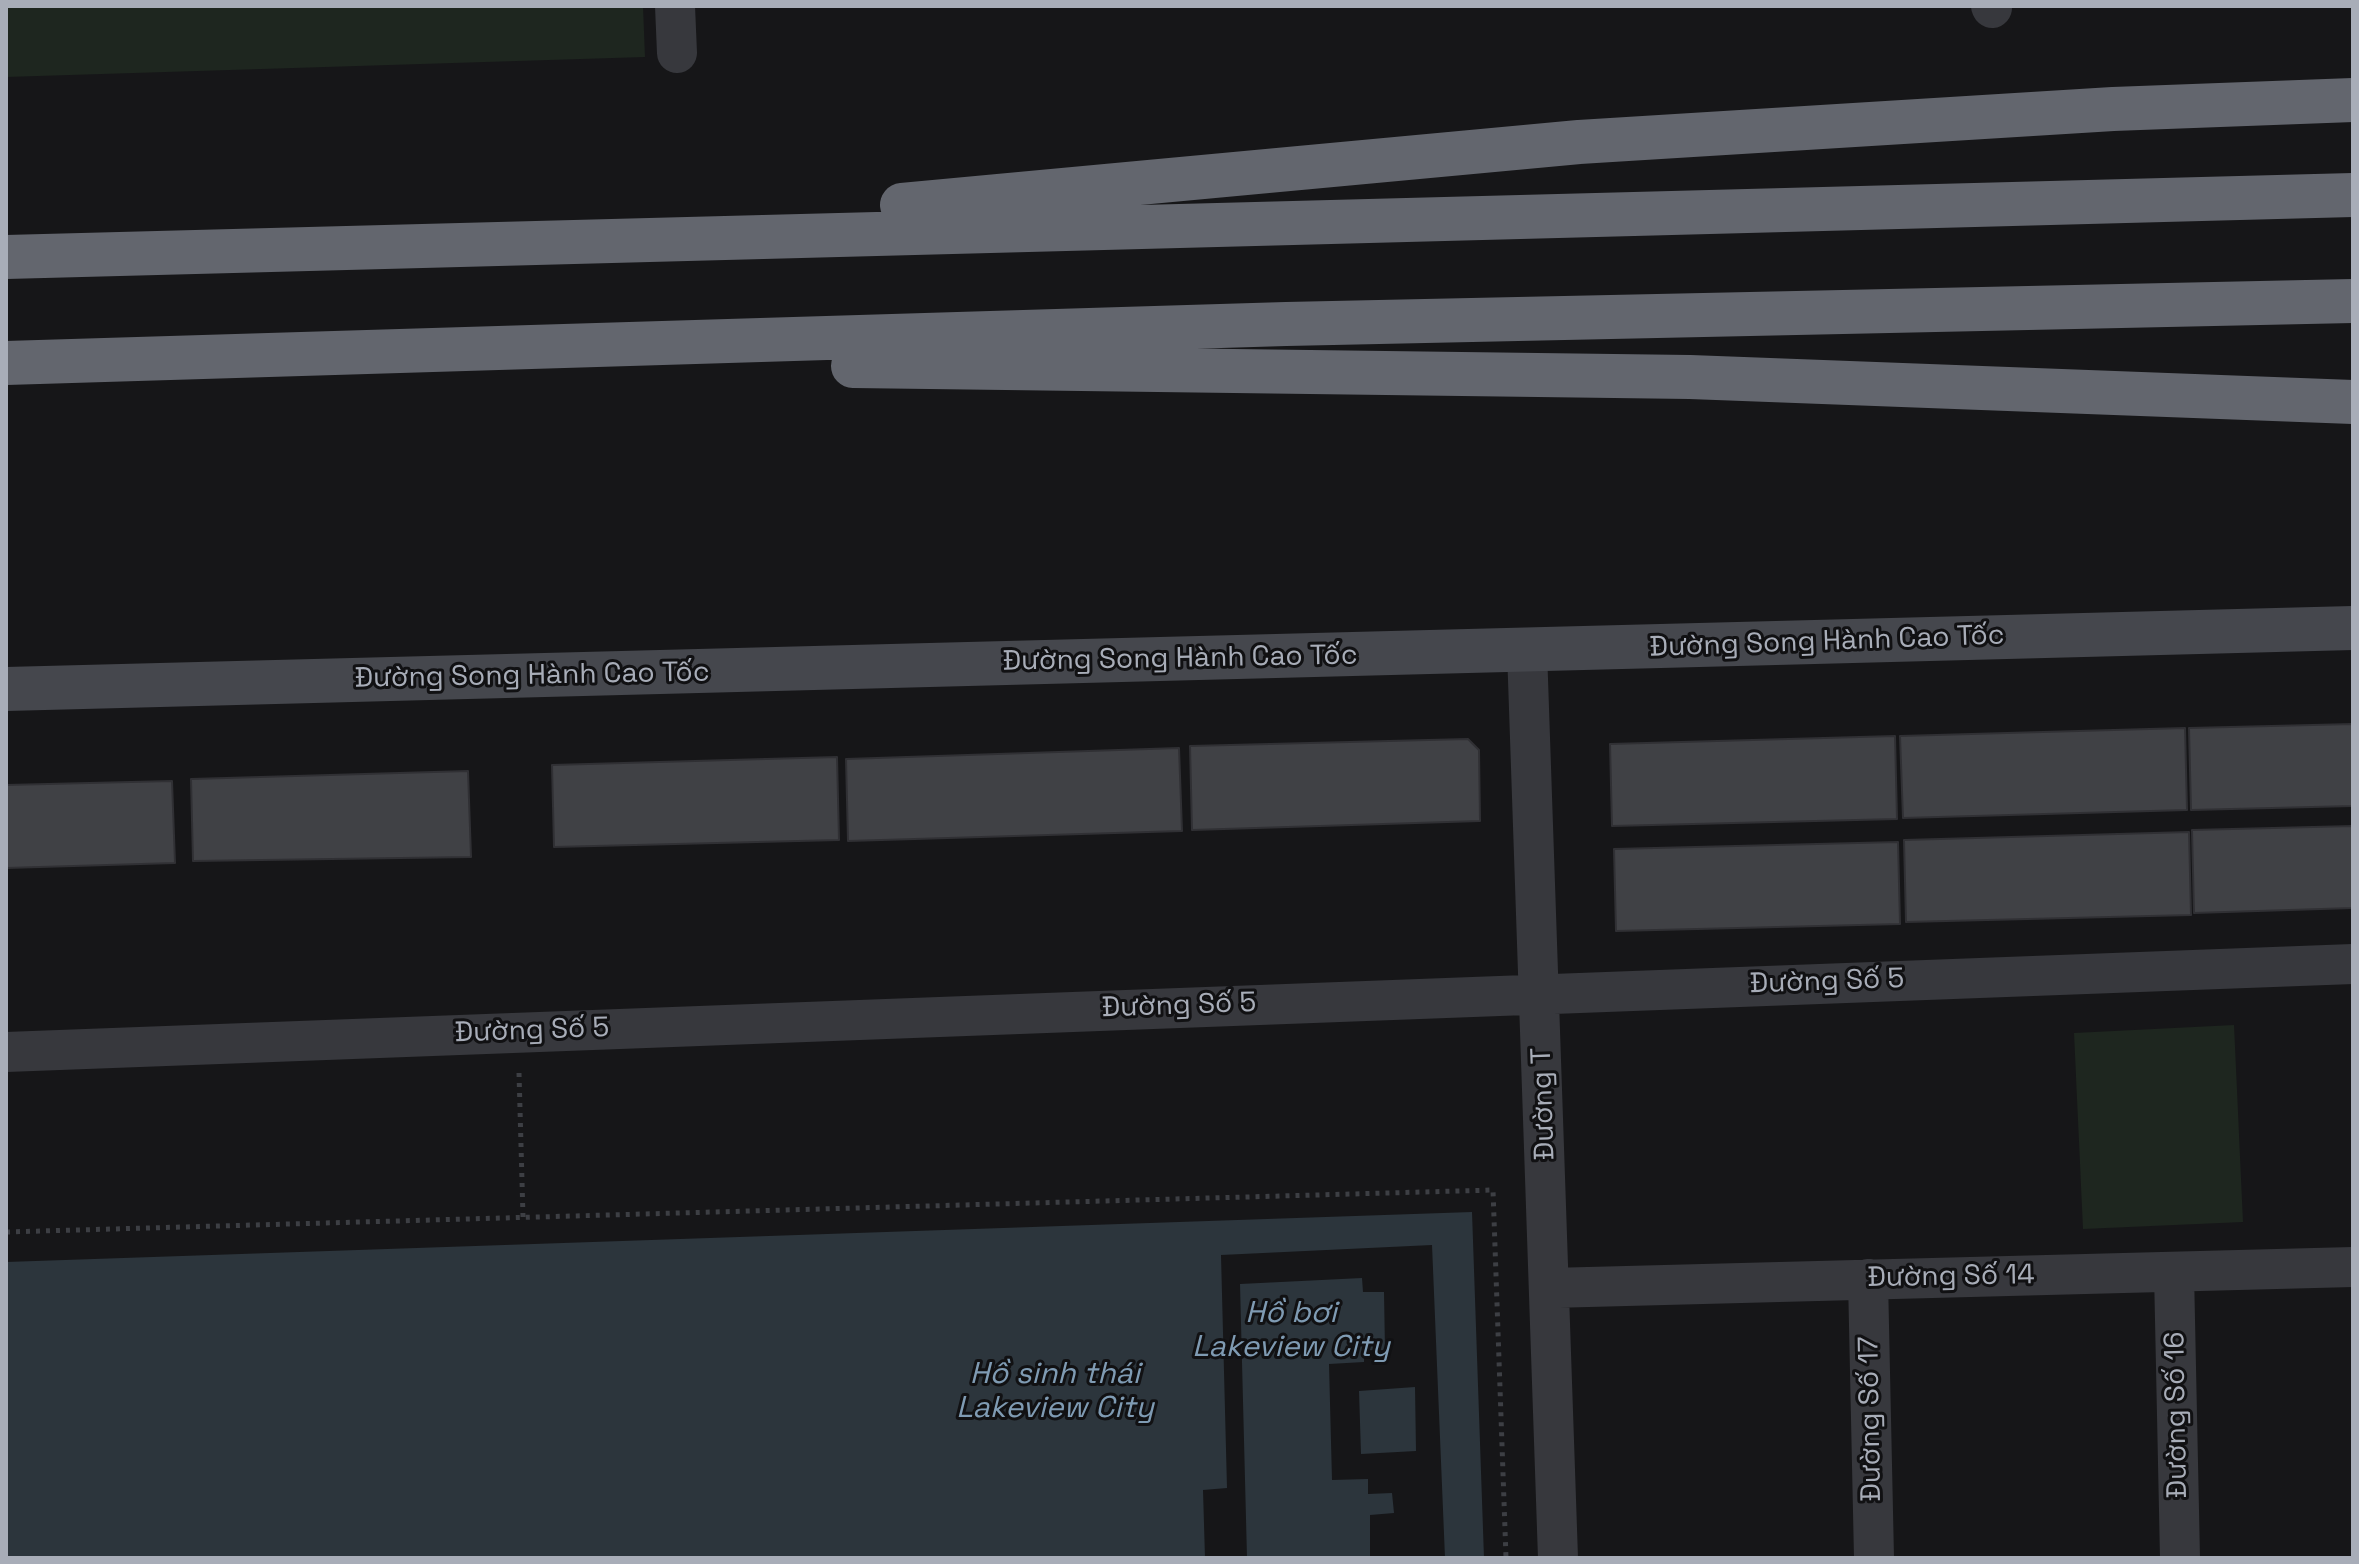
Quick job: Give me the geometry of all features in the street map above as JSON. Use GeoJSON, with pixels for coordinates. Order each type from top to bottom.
{"type":"FeatureCollection","features":[{"type":"Feature","properties":{"kind":"highway"},"geometry":{"type":"LineString","coordinates":[[69,255],[783,216],[1579,142],[2113,109],[2353,100]]}},
{"type":"Feature","properties":{"kind":"highway"},"geometry":{"type":"LineString","coordinates":[[6,257],[2343,196]]}},
{"type":"Feature","properties":{"kind":"highway"},"geometry":{"type":"LineString","coordinates":[[6,363],[1270,325],[2347,301]]}},
{"type":"Feature","properties":{"kind":"highway"},"geometry":{"type":"LineString","coordinates":[[6,363],[905,366],[1643,376],[2353,402]]}},
{"type":"Feature","properties":{"kind":"main road","name":"Đường Song Hành Cao Tốc"},"geometry":{"type":"LineString","coordinates":[[6,689],[2353,628]]}},
{"type":"Feature","properties":{"kind":"street"},"geometry":{"type":"LineString","coordinates":[[675,6],[677,53]]}},
{"type":"Feature","properties":{"kind":"street","name":"Đường T"},"geometry":{"type":"LineString","coordinates":[[1527,650],[1558,1558]]}},
{"type":"Feature","properties":{"kind":"street","name":"Đường Số 5"},"geometry":{"type":"LineString","coordinates":[[6,1052],[1540,992],[2353,964]]}},
{"type":"Feature","properties":{"kind":"street","name":"Đường Số 14"},"geometry":{"type":"LineString","coordinates":[[1550,1288],[2353,1267]]}},
{"type":"Feature","properties":{"kind":"street","name":"Đường Số 16"},"geometry":{"type":"LineString","coordinates":[[2174,1272],[2180,1558]]}},
{"type":"Feature","properties":{"kind":"street","name":"Đường Số 17"},"geometry":{"type":"LineString","coordinates":[[1868,1279],[1874,1558]]}},
{"type":"Feature","properties":{"kind":"path"},"geometry":{"type":"LineString","coordinates":[[517,1032],[523,1217]]}},
{"type":"Feature","properties":{"kind":"path"},"geometry":{"type":"LineString","coordinates":[[6,1232],[1493,1190],[1506,1558]]}},
{"type":"Feature","properties":{"kind":"shaded area"},"geometry":{"type":"Polygon","coordinates":[[[6,6],[643,6],[645,57],[6,77],[6,6]]]}},
{"type":"Feature","properties":{"kind":"shaded area"},"geometry":{"type":"Polygon","coordinates":[[[2234,1025],[2243,1222],[2083,1229],[2074,1033],[2234,1025]]]}},
{"type":"Feature","properties":{"kind":"water","name":"Hồ sinh thái Lakeview City"},"geometry":{"type":"Polygon","coordinates":[[[1472,1212],[1484,1558],[1445,1558],[1432,1245],[1221,1255],[1227,1488],[1203,1490],[1205,1558],[6,1558],[6,1262],[1472,1212]]]}},
{"type":"Feature","properties":{"kind":"water","name":"Hồ bơi Lakeview City"},"geometry":{"type":"Polygon","coordinates":[[[1362,1278],[1363,1292],[1384,1292],[1385,1350],[1364,1350],[1364,1362],[1329,1364],[1332,1480],[1368,1479],[1368,1494],[1392,1493],[1394,1513],[1370,1515],[1370,1558],[1247,1558],[1240,1284],[1362,1278]]]}},
{"type":"Feature","properties":{"kind":"water"},"geometry":{"type":"Polygon","coordinates":[[[1415,1387],[1416,1451],[1361,1454],[1359,1391],[1415,1387]]]}},
{"type":"Feature","properties":{"kind":"building"},"geometry":{"type":"Polygon","coordinates":[[[2353,724],[2353,806],[2191,810],[2189,728],[2353,724]]]}},
{"type":"Feature","properties":{"kind":"building"},"geometry":{"type":"Polygon","coordinates":[[[2185,728],[2187,810],[1903,818],[1900,736],[2185,728]]]}},
{"type":"Feature","properties":{"kind":"building"},"geometry":{"type":"Polygon","coordinates":[[[1895,736],[1897,819],[1612,826],[1610,744],[1895,736]]]}},
{"type":"Feature","properties":{"kind":"building"},"geometry":{"type":"Polygon","coordinates":[[[1468,739],[1479,750],[1480,821],[1192,830],[1190,746],[1468,739]]]}},
{"type":"Feature","properties":{"kind":"building"},"geometry":{"type":"Polygon","coordinates":[[[1179,748],[1182,831],[848,841],[846,759],[1179,748]]]}},
{"type":"Feature","properties":{"kind":"building"},"geometry":{"type":"Polygon","coordinates":[[[837,757],[839,840],[554,847],[552,765],[837,757]]]}},
{"type":"Feature","properties":{"kind":"building"},"geometry":{"type":"Polygon","coordinates":[[[468,771],[471,857],[193,861],[191,779],[468,771]]]}},
{"type":"Feature","properties":{"kind":"building"},"geometry":{"type":"Polygon","coordinates":[[[172,781],[175,863],[6,868],[6,785],[172,781]]]}},
{"type":"Feature","properties":{"kind":"building"},"geometry":{"type":"Polygon","coordinates":[[[2353,826],[2353,908],[2194,913],[2192,830],[2353,826]]]}},
{"type":"Feature","properties":{"kind":"building"},"geometry":{"type":"Polygon","coordinates":[[[2189,832],[2191,915],[1906,922],[1904,840],[2189,832]]]}},
{"type":"Feature","properties":{"kind":"building"},"geometry":{"type":"Polygon","coordinates":[[[1898,842],[1900,924],[1616,931],[1614,849],[1898,842]]]}}]}
